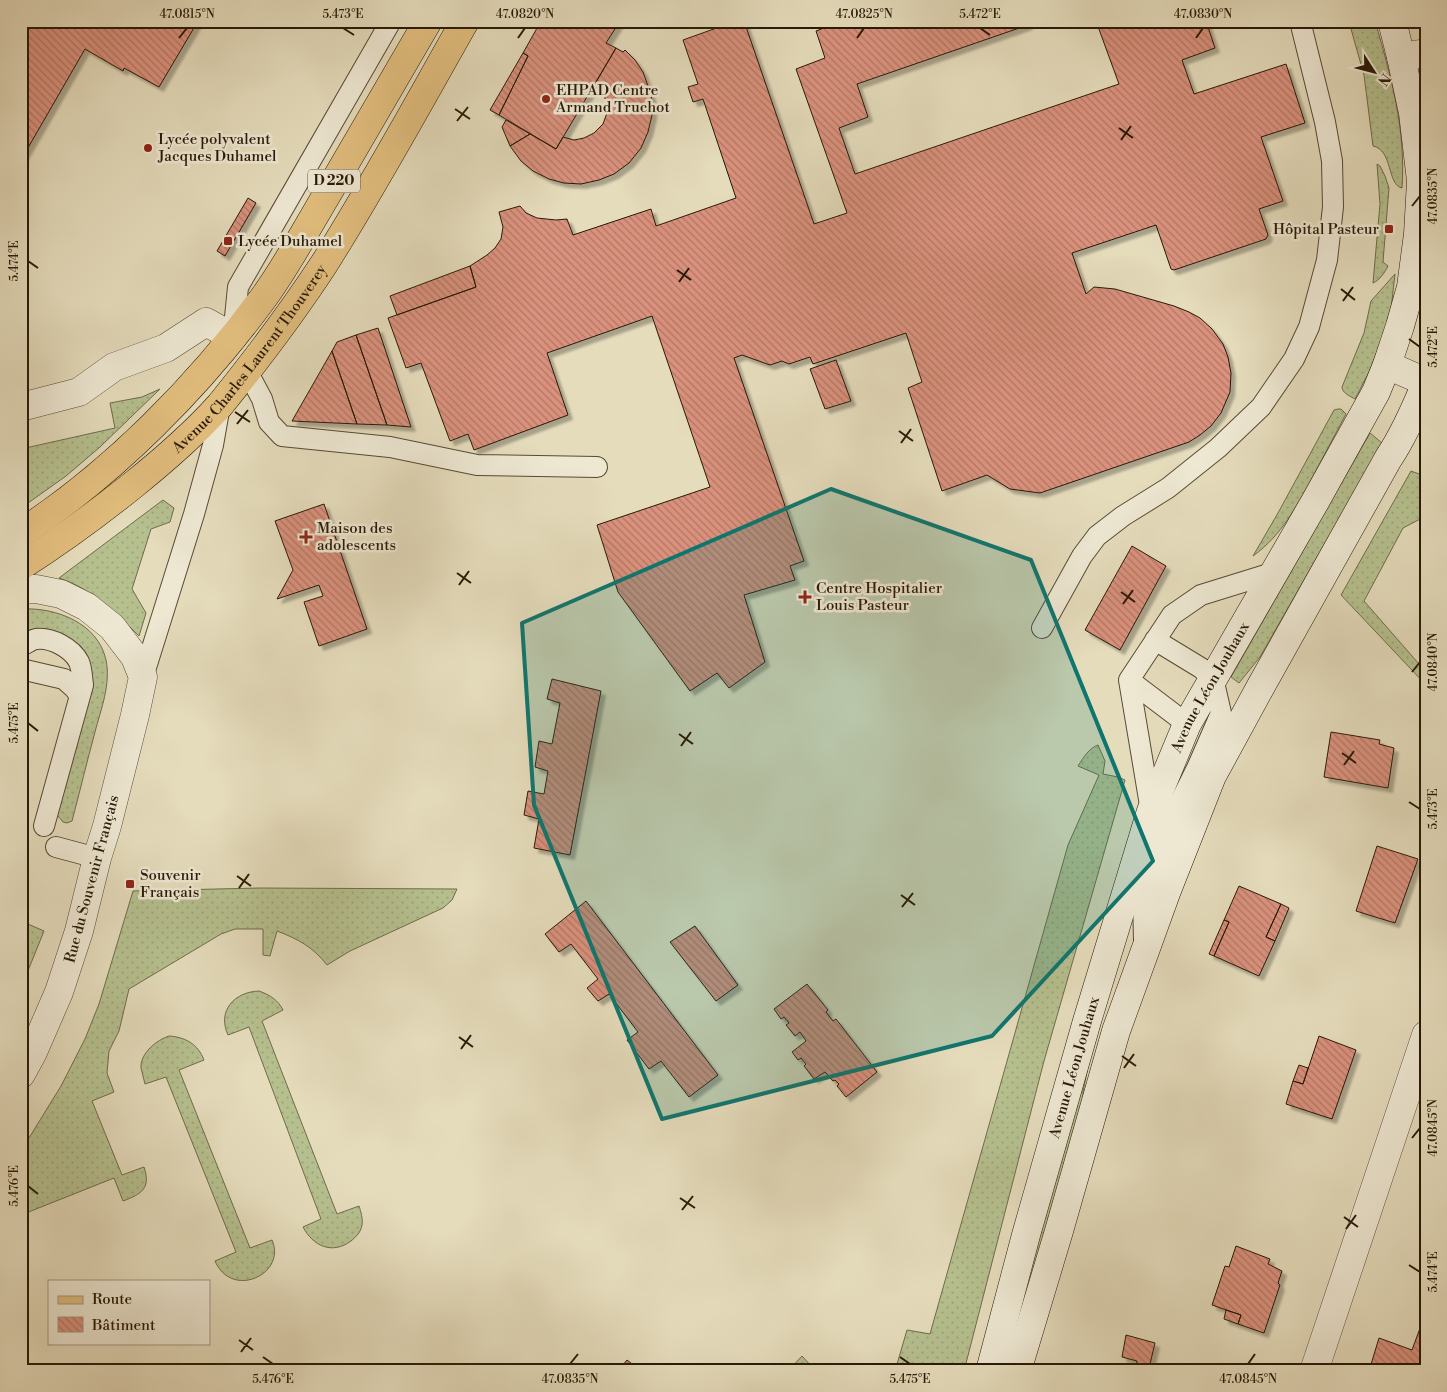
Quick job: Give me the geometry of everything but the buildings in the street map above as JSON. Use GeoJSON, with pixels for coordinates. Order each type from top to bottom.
{"type":"FeatureCollection","features":[{"type":"Feature","properties":{"kind":"main road","name":"Avenue Charles Laurent Thouverey"},"geometry":{"type":"LineString","coordinates":[[21,533],[42,520],[102,473],[158,421],[233,336],[264,296],[291,254],[428,21]]}},
{"type":"Feature","properties":{"kind":"main road","name":"Avenue Charles Laurent Thouverey"},"geometry":{"type":"LineString","coordinates":[[21,566],[50,548],[113,501],[157,466],[209,418],[287,318],[324,264],[465,21]]}},
{"type":"Feature","properties":{"kind":"main road","name":"Avenue Léon Jouhaux"},"geometry":{"type":"LineString","coordinates":[[990,1371],[1084,1030],[1151,811],[1187,724],[1376,392],[1400,326],[1411,287],[1418,234],[1421,181],[1413,113],[1414,55],[1392,21]]}},
{"type":"Feature","properties":{"kind":"main road"},"geometry":{"type":"LineString","coordinates":[[21,407],[79,392],[114,367],[166,348],[206,322],[233,336]]}},
{"type":"Feature","properties":{"kind":"main road"},"geometry":{"type":"LineString","coordinates":[[1017,1371],[1116,1031],[1166,893],[1212,776],[1295,624],[1398,444],[1414,414],[1426,383],[1387,365]]}},
{"type":"Feature","properties":{"kind":"main road"},"geometry":{"type":"LineString","coordinates":[[21,589],[36,589],[61,594],[88,607],[112,627],[135,657],[143,677]]}},
{"type":"Feature","properties":{"kind":"main road","name":"Rue du Souvenir Français"},"geometry":{"type":"LineString","coordinates":[[21,1074],[33,1052],[59,992],[79,930],[107,826],[143,677]]}},
{"type":"Feature","properties":{"kind":"main road"},"geometry":{"type":"LineString","coordinates":[[1314,1371],[1426,1035]]}},
{"type":"Feature","properties":{"kind":"lane"},"geometry":{"type":"LineString","coordinates":[[233,336],[238,287],[391,21]]}},
{"type":"Feature","properties":{"kind":"lane"},"geometry":{"type":"LineString","coordinates":[[1042,628],[1082,556],[1097,536],[1123,516],[1168,488],[1218,448],[1261,407],[1294,359],[1309,327],[1327,260],[1333,207],[1332,161],[1300,21]]}},
{"type":"Feature","properties":{"kind":"lane"},"geometry":{"type":"LineString","coordinates":[[247,371],[262,399],[269,422],[282,436],[390,447],[477,465],[597,468]]}},
{"type":"Feature","properties":{"kind":"lane","name":"Rue du Souvenir Français"},"geometry":{"type":"LineString","coordinates":[[143,677],[194,514],[213,445],[220,404]]}},
{"type":"Feature","properties":{"kind":"lane"},"geometry":{"type":"LineString","coordinates":[[1151,811],[1130,680],[1172,615],[1201,595],[1272,573]]}},
{"type":"Feature","properties":{"kind":"lane"},"geometry":{"type":"LineString","coordinates":[[21,646],[35,640],[51,640],[74,654],[82,672],[83,685],[44,826]]}},
{"type":"Feature","properties":{"kind":"lane"},"geometry":{"type":"LineString","coordinates":[[1145,953],[1143,897],[1174,814],[1221,713],[1213,678],[1201,668],[1155,640]]}},
{"type":"Feature","properties":{"kind":"lane"},"geometry":{"type":"LineString","coordinates":[[21,669],[64,679],[80,696]]}},
{"type":"Feature","properties":{"kind":"lane"},"geometry":{"type":"LineString","coordinates":[[1130,680],[1187,724]]}},
{"type":"Feature","properties":{"kind":"lane"},"geometry":{"type":"LineString","coordinates":[[56,847],[97,858]]}},
{"type":"Feature","properties":{"kind":"highlighted area"},"geometry":{"type":"Polygon","coordinates":[[[831,489],[1031,560],[1153,861],[992,1036],[662,1119],[534,805],[522,623],[831,489]]]}},
{"type":"Feature","properties":{"kind":"green space"},"geometry":{"type":"Polygon","coordinates":[[[1353,21],[1375,21],[1396,103],[1402,145],[1402,188],[1394,181],[1384,154],[1373,146],[1364,75],[1351,29],[1353,21]]]}},
{"type":"Feature","properties":{"kind":"green space"},"geometry":{"type":"Polygon","coordinates":[[[1377,164],[1385,176],[1389,188],[1383,262],[1388,266],[1380,278],[1373,283],[1380,204],[1377,164]]]}},
{"type":"Feature","properties":{"kind":"green space"},"geometry":{"type":"Polygon","coordinates":[[[1395,274],[1390,318],[1369,372],[1355,399],[1345,393],[1342,387],[1364,333],[1371,301],[1395,274]]]}},
{"type":"Feature","properties":{"kind":"green space"},"geometry":{"type":"Polygon","coordinates":[[[160,389],[100,447],[66,476],[21,508],[21,449],[115,428],[110,403],[142,397],[160,389]]]}},
{"type":"Feature","properties":{"kind":"green space"},"geometry":{"type":"Polygon","coordinates":[[[1341,409],[1346,414],[1301,499],[1280,530],[1253,556],[1334,410],[1341,409]]]}},
{"type":"Feature","properties":{"kind":"green space"},"geometry":{"type":"Polygon","coordinates":[[[1370,433],[1382,443],[1260,657],[1239,683],[1231,677],[1370,433]]]}},
{"type":"Feature","properties":{"kind":"green space"},"geometry":{"type":"Polygon","coordinates":[[[1411,471],[1422,475],[1426,480],[1426,516],[1403,528],[1364,601],[1426,672],[1426,685],[1341,595],[1411,471]]]}},
{"type":"Feature","properties":{"kind":"green space"},"geometry":{"type":"Polygon","coordinates":[[[163,500],[174,508],[170,522],[151,529],[132,589],[146,613],[139,636],[112,610],[92,595],[82,588],[59,578],[163,500]]]}},
{"type":"Feature","properties":{"kind":"green space"},"geometry":{"type":"Polygon","coordinates":[[[21,609],[48,611],[74,620],[94,636],[106,660],[105,696],[72,821],[67,823],[63,822],[57,815],[85,653],[71,640],[56,631],[39,629],[21,633],[21,609]]]}},
{"type":"Feature","properties":{"kind":"green space"},"geometry":{"type":"Polygon","coordinates":[[[1098,745],[1105,761],[1103,774],[1125,780],[1044,1061],[964,1371],[895,1371],[907,1330],[930,1334],[1068,845],[1099,775],[1078,766],[1084,756],[1098,745]]]}},
{"type":"Feature","properties":{"kind":"green space"},"geometry":{"type":"Polygon","coordinates":[[[260,888],[457,889],[452,900],[443,908],[350,951],[327,965],[305,944],[277,931],[270,956],[263,955],[263,929],[235,929],[221,934],[129,989],[119,1031],[109,1051],[107,1073],[114,1092],[92,1101],[122,1175],[144,1167],[146,1174],[145,1185],[140,1193],[123,1201],[114,1178],[21,1215],[21,1151],[61,1086],[85,1039],[99,1004],[133,891],[260,888]]]}},
{"type":"Feature","properties":{"kind":"green space"},"geometry":{"type":"Polygon","coordinates":[[[21,921],[44,931],[21,988],[21,921]]]}},
{"type":"Feature","properties":{"kind":"green space"},"geometry":{"type":"Polygon","coordinates":[[[259,991],[273,998],[283,1010],[262,1021],[337,1214],[359,1206],[362,1220],[361,1230],[355,1238],[344,1245],[330,1248],[324,1246],[312,1239],[303,1227],[321,1219],[249,1027],[228,1035],[225,1018],[230,1004],[242,995],[259,991]]]}},
{"type":"Feature","properties":{"kind":"green space"},"geometry":{"type":"Polygon","coordinates":[[[169,1036],[190,1042],[204,1060],[179,1070],[250,1248],[272,1240],[275,1252],[272,1263],[265,1272],[255,1278],[233,1279],[223,1273],[215,1261],[236,1252],[166,1077],[145,1084],[141,1068],[143,1057],[150,1048],[169,1036]]]}},
{"type":"Feature","properties":{"kind":"green space"},"geometry":{"type":"Polygon","coordinates":[[[1088,1067],[1083,1092],[1084,1118],[1017,1350],[999,1371],[1088,1067]]]}},
{"type":"Feature","properties":{"kind":"green space"},"geometry":{"type":"Polygon","coordinates":[[[802,1356],[814,1371],[788,1371],[802,1356]]]}},
{"type":"Feature","properties":{"kind":"place","name":"EHPAD Centre Armand Truchot"},"geometry":{"type":"Point","coordinates":[546,99]}},
{"type":"Feature","properties":{"kind":"place","name":"Lycée polyvalent Jacques Duhamel"},"geometry":{"type":"Point","coordinates":[148,148]}},
{"type":"Feature","properties":{"kind":"place","name":"Hôpital Pasteur"},"geometry":{"type":"Point","coordinates":[1389,229]}},
{"type":"Feature","properties":{"kind":"place","name":"Lycée Duhamel"},"geometry":{"type":"Point","coordinates":[228,241]}},
{"type":"Feature","properties":{"kind":"place","name":"Maison des adolescents"},"geometry":{"type":"Point","coordinates":[306,537]}},
{"type":"Feature","properties":{"kind":"place","name":"Centre Hospitalier Louis Pasteur"},"geometry":{"type":"Point","coordinates":[805,597]}},
{"type":"Feature","properties":{"kind":"place","name":"Souvenir Français"},"geometry":{"type":"Point","coordinates":[130,884]}}]}
